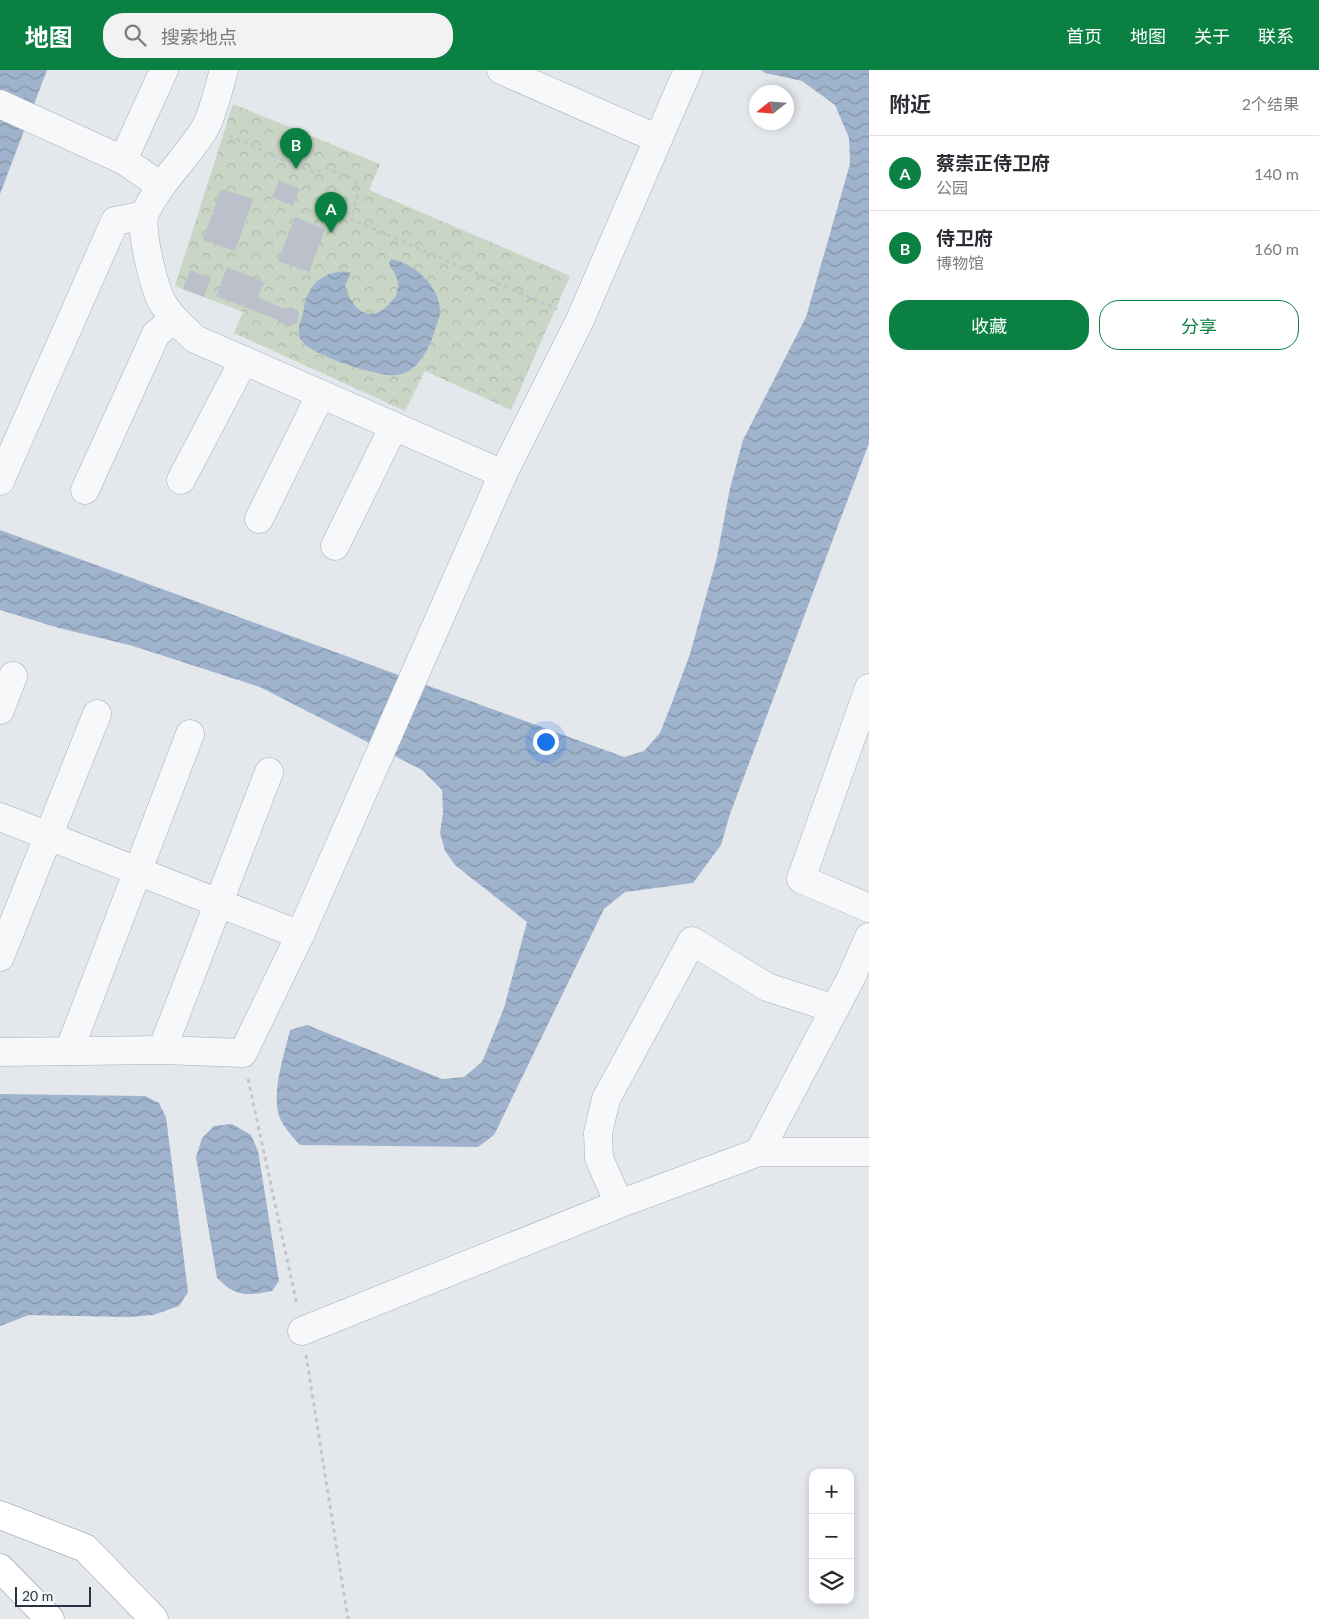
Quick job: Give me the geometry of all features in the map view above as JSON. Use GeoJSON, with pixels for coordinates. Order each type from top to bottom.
{"type":"FeatureCollection","features":[{"type":"Feature","properties":{"kind":"highway"},"geometry":{"type":"LineString","coordinates":[[0,1515],[84,1548],[154,1619]]}},
{"type":"Feature","properties":{"kind":"highway"},"geometry":{"type":"LineString","coordinates":[[0,1568],[50,1619]]}},
{"type":"Feature","properties":{"kind":"street"},"geometry":{"type":"LineString","coordinates":[[122,160],[164,70]]}},
{"type":"Feature","properties":{"kind":"street"},"geometry":{"type":"LineString","coordinates":[[224,70],[206,126],[189,153],[161,186],[144,215],[145,245],[162,302],[174,319],[195,339],[503,474]]}},
{"type":"Feature","properties":{"kind":"street"},"geometry":{"type":"LineString","coordinates":[[501,70],[658,139]]}},
{"type":"Feature","properties":{"kind":"street"},"geometry":{"type":"LineString","coordinates":[[0,1052],[162,1050],[243,1053],[300,935],[503,474],[580,320],[688,70]]}},
{"type":"Feature","properties":{"kind":"street"},"geometry":{"type":"LineString","coordinates":[[0,104],[122,160],[161,186]]}},
{"type":"Feature","properties":{"kind":"street"},"geometry":{"type":"LineString","coordinates":[[0,481],[115,221],[144,215]]}},
{"type":"Feature","properties":{"kind":"street"},"geometry":{"type":"LineString","coordinates":[[84,490],[156,334],[174,319]]}},
{"type":"Feature","properties":{"kind":"street"},"geometry":{"type":"LineString","coordinates":[[181,480],[244,360]]}},
{"type":"Feature","properties":{"kind":"street"},"geometry":{"type":"LineString","coordinates":[[259,519],[321,394]]}},
{"type":"Feature","properties":{"kind":"street"},"geometry":{"type":"LineString","coordinates":[[335,546],[394,426]]}},
{"type":"Feature","properties":{"kind":"street"},"geometry":{"type":"LineString","coordinates":[[0,710],[14,676]]}},
{"type":"Feature","properties":{"kind":"street"},"geometry":{"type":"LineString","coordinates":[[869,688],[860,741],[801,880],[869,908]]}},
{"type":"Feature","properties":{"kind":"street"},"geometry":{"type":"LineString","coordinates":[[0,957],[97,714]]}},
{"type":"Feature","properties":{"kind":"street"},"geometry":{"type":"LineString","coordinates":[[69,1051],[190,734]]}},
{"type":"Feature","properties":{"kind":"street"},"geometry":{"type":"LineString","coordinates":[[162,1050],[269,772]]}},
{"type":"Feature","properties":{"kind":"street"},"geometry":{"type":"LineString","coordinates":[[0,817],[300,935]]}},
{"type":"Feature","properties":{"kind":"street"},"geometry":{"type":"LineString","coordinates":[[759,1152],[852,978],[869,937]]}},
{"type":"Feature","properties":{"kind":"street"},"geometry":{"type":"LineString","coordinates":[[619,1204],[599,1158],[598,1133],[606,1099],[692,941],[768,986],[835,1009]]}},
{"type":"Feature","properties":{"kind":"street"},"geometry":{"type":"LineString","coordinates":[[302,1331],[619,1204],[759,1152],[869,1152]]}},
{"type":"Feature","properties":{"kind":"path"},"geometry":{"type":"LineString","coordinates":[[206,126],[309,171],[316,172],[326,168],[352,179],[358,185],[358,194],[351,218],[580,320]]}},
{"type":"Feature","properties":{"kind":"green space"},"geometry":{"type":"Polygon","coordinates":[[[233,104],[380,164],[369,190],[570,276],[511,410],[425,371],[405,411],[234,333],[243,312],[175,286],[233,104]]]}},
{"type":"Feature","properties":{"kind":"water"},"geometry":{"type":"Polygon","coordinates":[[[0,70],[47,70],[0,194],[0,70]]]}},
{"type":"Feature","properties":{"kind":"water"},"geometry":{"type":"Polygon","coordinates":[[[761,70],[869,70],[869,443],[730,814],[721,845],[693,883],[625,892],[604,909],[494,1135],[478,1147],[300,1145],[282,1121],[278,1112],[277,1102],[280,1071],[290,1030],[307,1025],[442,1079],[464,1077],[482,1062],[504,1008],[527,922],[455,865],[445,851],[440,833],[443,812],[442,790],[422,770],[260,687],[133,646],[59,628],[0,610],[0,530],[624,757],[644,751],[660,733],[690,654],[717,557],[730,488],[743,440],[806,317],[850,164],[849,138],[835,105],[802,81],[765,73],[761,70]]]}},
{"type":"Feature","properties":{"kind":"water"},"geometry":{"type":"Polygon","coordinates":[[[391,259],[408,265],[424,277],[436,293],[439,302],[439,316],[428,349],[412,369],[397,375],[368,371],[316,352],[301,340],[299,327],[308,294],[316,282],[332,273],[351,272],[345,286],[352,302],[362,312],[368,314],[375,313],[390,303],[397,291],[397,280],[389,264],[391,259]]]}},
{"type":"Feature","properties":{"kind":"water"},"geometry":{"type":"Polygon","coordinates":[[[0,1094],[145,1096],[159,1103],[166,1117],[188,1292],[179,1306],[153,1315],[128,1317],[29,1315],[0,1326],[0,1094]]]}},
{"type":"Feature","properties":{"kind":"water"},"geometry":{"type":"Polygon","coordinates":[[[232,1124],[251,1135],[258,1151],[279,1281],[272,1291],[242,1294],[230,1289],[217,1278],[196,1157],[202,1138],[214,1126],[232,1124]]]}},
{"type":"Feature","properties":{"kind":"building"},"geometry":{"type":"Polygon","coordinates":[[[279,180],[300,189],[293,206],[272,197],[279,180]]]}},
{"type":"Feature","properties":{"kind":"building"},"geometry":{"type":"Polygon","coordinates":[[[221,189],[253,199],[235,251],[203,240],[221,189]]]}},
{"type":"Feature","properties":{"kind":"building"},"geometry":{"type":"Polygon","coordinates":[[[295,217],[325,229],[309,272],[278,261],[295,217]]]}},
{"type":"Feature","properties":{"kind":"building"},"geometry":{"type":"Polygon","coordinates":[[[227,267],[264,282],[258,298],[283,308],[292,307],[299,313],[297,323],[287,327],[278,320],[216,296],[227,267]]]}},
{"type":"Feature","properties":{"kind":"building"},"geometry":{"type":"Polygon","coordinates":[[[190,270],[211,278],[204,297],[183,289],[190,270]]]}},
{"type":"Feature","properties":{"kind":"place","name":"侍卫府"},"geometry":{"type":"Point","coordinates":[296,169]}},
{"type":"Feature","properties":{"kind":"place","name":"蔡崇正侍卫府"},"geometry":{"type":"Point","coordinates":[331,233]}}]}
